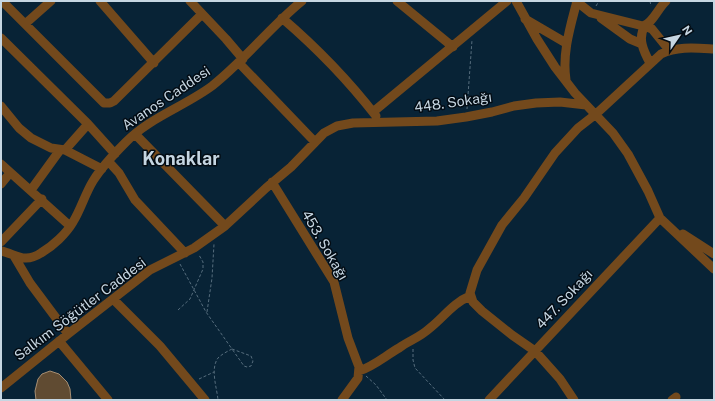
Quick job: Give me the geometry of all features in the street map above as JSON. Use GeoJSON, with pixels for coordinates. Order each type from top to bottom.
{"type":"FeatureCollection","features":[{"type":"Feature","properties":{"kind":"street"},"geometry":{"type":"LineString","coordinates":[[2,1],[104,103],[114,101],[202,14]]}},
{"type":"Feature","properties":{"kind":"street"},"geometry":{"type":"LineString","coordinates":[[25,24],[51,1]]}},
{"type":"Feature","properties":{"kind":"street"},"geometry":{"type":"LineString","coordinates":[[100,1],[154,63]]}},
{"type":"Feature","properties":{"kind":"street"},"geometry":{"type":"LineString","coordinates":[[190,1],[226,39],[241,61],[316,142]]}},
{"type":"Feature","properties":{"kind":"street","name":"Avanos Caddesi"},"geometry":{"type":"LineString","coordinates":[[1,251],[14,256],[28,258],[38,255],[61,237],[70,226],[94,180],[102,169],[135,134],[204,91],[241,61],[282,18],[302,1]]}},
{"type":"Feature","properties":{"kind":"street"},"geometry":{"type":"LineString","coordinates":[[397,1],[453,47]]}},
{"type":"Feature","properties":{"kind":"street"},"geometry":{"type":"LineString","coordinates":[[373,112],[453,47],[506,1]]}},
{"type":"Feature","properties":{"kind":"street"},"geometry":{"type":"LineString","coordinates":[[516,1],[525,19],[566,82],[613,133],[628,154],[648,191],[660,218],[714,269]]}},
{"type":"Feature","properties":{"kind":"street"},"geometry":{"type":"LineString","coordinates":[[566,82],[566,43],[576,1],[590,12],[597,15],[652,29],[669,50]]}},
{"type":"Feature","properties":{"kind":"street"},"geometry":{"type":"LineString","coordinates":[[650,63],[642,44],[641,31],[648,24],[660,6],[666,1]]}},
{"type":"Feature","properties":{"kind":"street"},"geometry":{"type":"LineString","coordinates":[[597,15],[630,39],[642,44]]}},
{"type":"Feature","properties":{"kind":"street"},"geometry":{"type":"LineString","coordinates":[[282,18],[326,58],[381,122]]}},
{"type":"Feature","properties":{"kind":"street"},"geometry":{"type":"LineString","coordinates":[[525,19],[566,43]]}},
{"type":"Feature","properties":{"kind":"street"},"geometry":{"type":"LineString","coordinates":[[1,38],[88,124],[112,158],[134,200],[185,253]]}},
{"type":"Feature","properties":{"kind":"street"},"geometry":{"type":"LineString","coordinates":[[574,400],[560,379],[535,351],[490,318],[473,302],[470,296],[477,270],[502,225],[524,198],[562,144],[578,128],[596,114],[661,54],[669,50],[681,48],[714,49]]}},
{"type":"Feature","properties":{"kind":"street","name":"448. Sokağı"},"geometry":{"type":"LineString","coordinates":[[324,133],[337,126],[347,123],[425,122],[466,117],[514,106],[536,103],[560,102],[586,105]]}},
{"type":"Feature","properties":{"kind":"street"},"geometry":{"type":"LineString","coordinates":[[1,106],[19,128],[31,138],[51,148],[63,150],[102,169]]}},
{"type":"Feature","properties":{"kind":"street"},"geometry":{"type":"LineString","coordinates":[[30,190],[63,150],[88,124]]}},
{"type":"Feature","properties":{"kind":"street","name":"Salkım Söğütler Caddesi"},"geometry":{"type":"LineString","coordinates":[[1,388],[150,270],[194,248],[214,234],[291,167],[324,133]]}},
{"type":"Feature","properties":{"kind":"street"},"geometry":{"type":"LineString","coordinates":[[135,134],[224,226]]}},
{"type":"Feature","properties":{"kind":"street"},"geometry":{"type":"LineString","coordinates":[[1,164],[42,199],[70,226]]}},
{"type":"Feature","properties":{"kind":"street"},"geometry":{"type":"LineString","coordinates":[[1,184],[10,173]]}},
{"type":"Feature","properties":{"kind":"street","name":"453. Sokağı"},"geometry":{"type":"LineString","coordinates":[[272,182],[334,282],[348,338],[358,364],[359,371]]}},
{"type":"Feature","properties":{"kind":"street"},"geometry":{"type":"LineString","coordinates":[[1,242],[42,199]]}},
{"type":"Feature","properties":{"kind":"street"},"geometry":{"type":"LineString","coordinates":[[660,218],[714,254]]}},
{"type":"Feature","properties":{"kind":"street","name":"447. Sokağı"},"geometry":{"type":"LineString","coordinates":[[489,400],[660,218]]}},
{"type":"Feature","properties":{"kind":"street"},"geometry":{"type":"LineString","coordinates":[[14,256],[30,283],[68,334]]}},
{"type":"Feature","properties":{"kind":"street"},"geometry":{"type":"LineString","coordinates":[[342,400],[358,378],[359,371],[372,366],[399,347],[416,339],[438,321],[456,303],[470,296]]}},
{"type":"Feature","properties":{"kind":"street"},"geometry":{"type":"LineString","coordinates":[[113,299],[160,346],[205,400]]}},
{"type":"Feature","properties":{"kind":"street"},"geometry":{"type":"LineString","coordinates":[[59,341],[108,400]]}},
{"type":"Feature","properties":{"kind":"path"},"geometry":{"type":"LineString","coordinates":[[466,117],[473,30]]}},
{"type":"Feature","properties":{"kind":"path"},"geometry":{"type":"LineString","coordinates":[[206,312],[212,278],[214,234]]}},
{"type":"Feature","properties":{"kind":"path"},"geometry":{"type":"LineString","coordinates":[[178,310],[190,299],[203,269],[203,265],[194,248]]}},
{"type":"Feature","properties":{"kind":"path"},"geometry":{"type":"LineString","coordinates":[[176,258],[206,312],[232,349],[244,366],[251,366],[253,361],[251,356],[232,349]]}},
{"type":"Feature","properties":{"kind":"path"},"geometry":{"type":"LineString","coordinates":[[416,339],[412,354],[415,368],[446,400]]}},
{"type":"Feature","properties":{"kind":"path"},"geometry":{"type":"LineString","coordinates":[[218,400],[215,366],[218,358],[232,349]]}},
{"type":"Feature","properties":{"kind":"path"},"geometry":{"type":"LineString","coordinates":[[359,371],[376,385],[387,400]]}},
{"type":"Feature","properties":{"kind":"path"},"geometry":{"type":"LineString","coordinates":[[190,381],[203,378],[215,372]]}},
{"type":"Feature","properties":{"kind":"building"},"geometry":{"type":"Polygon","coordinates":[[[50,371],[59,374],[67,382],[70,389],[71,400],[36,400],[35,391],[38,379],[42,374],[50,371]]]}},
{"type":"Feature","properties":{"kind":"district","name":"Konaklar"},"geometry":{"type":"Point","coordinates":[181,159]}}]}
